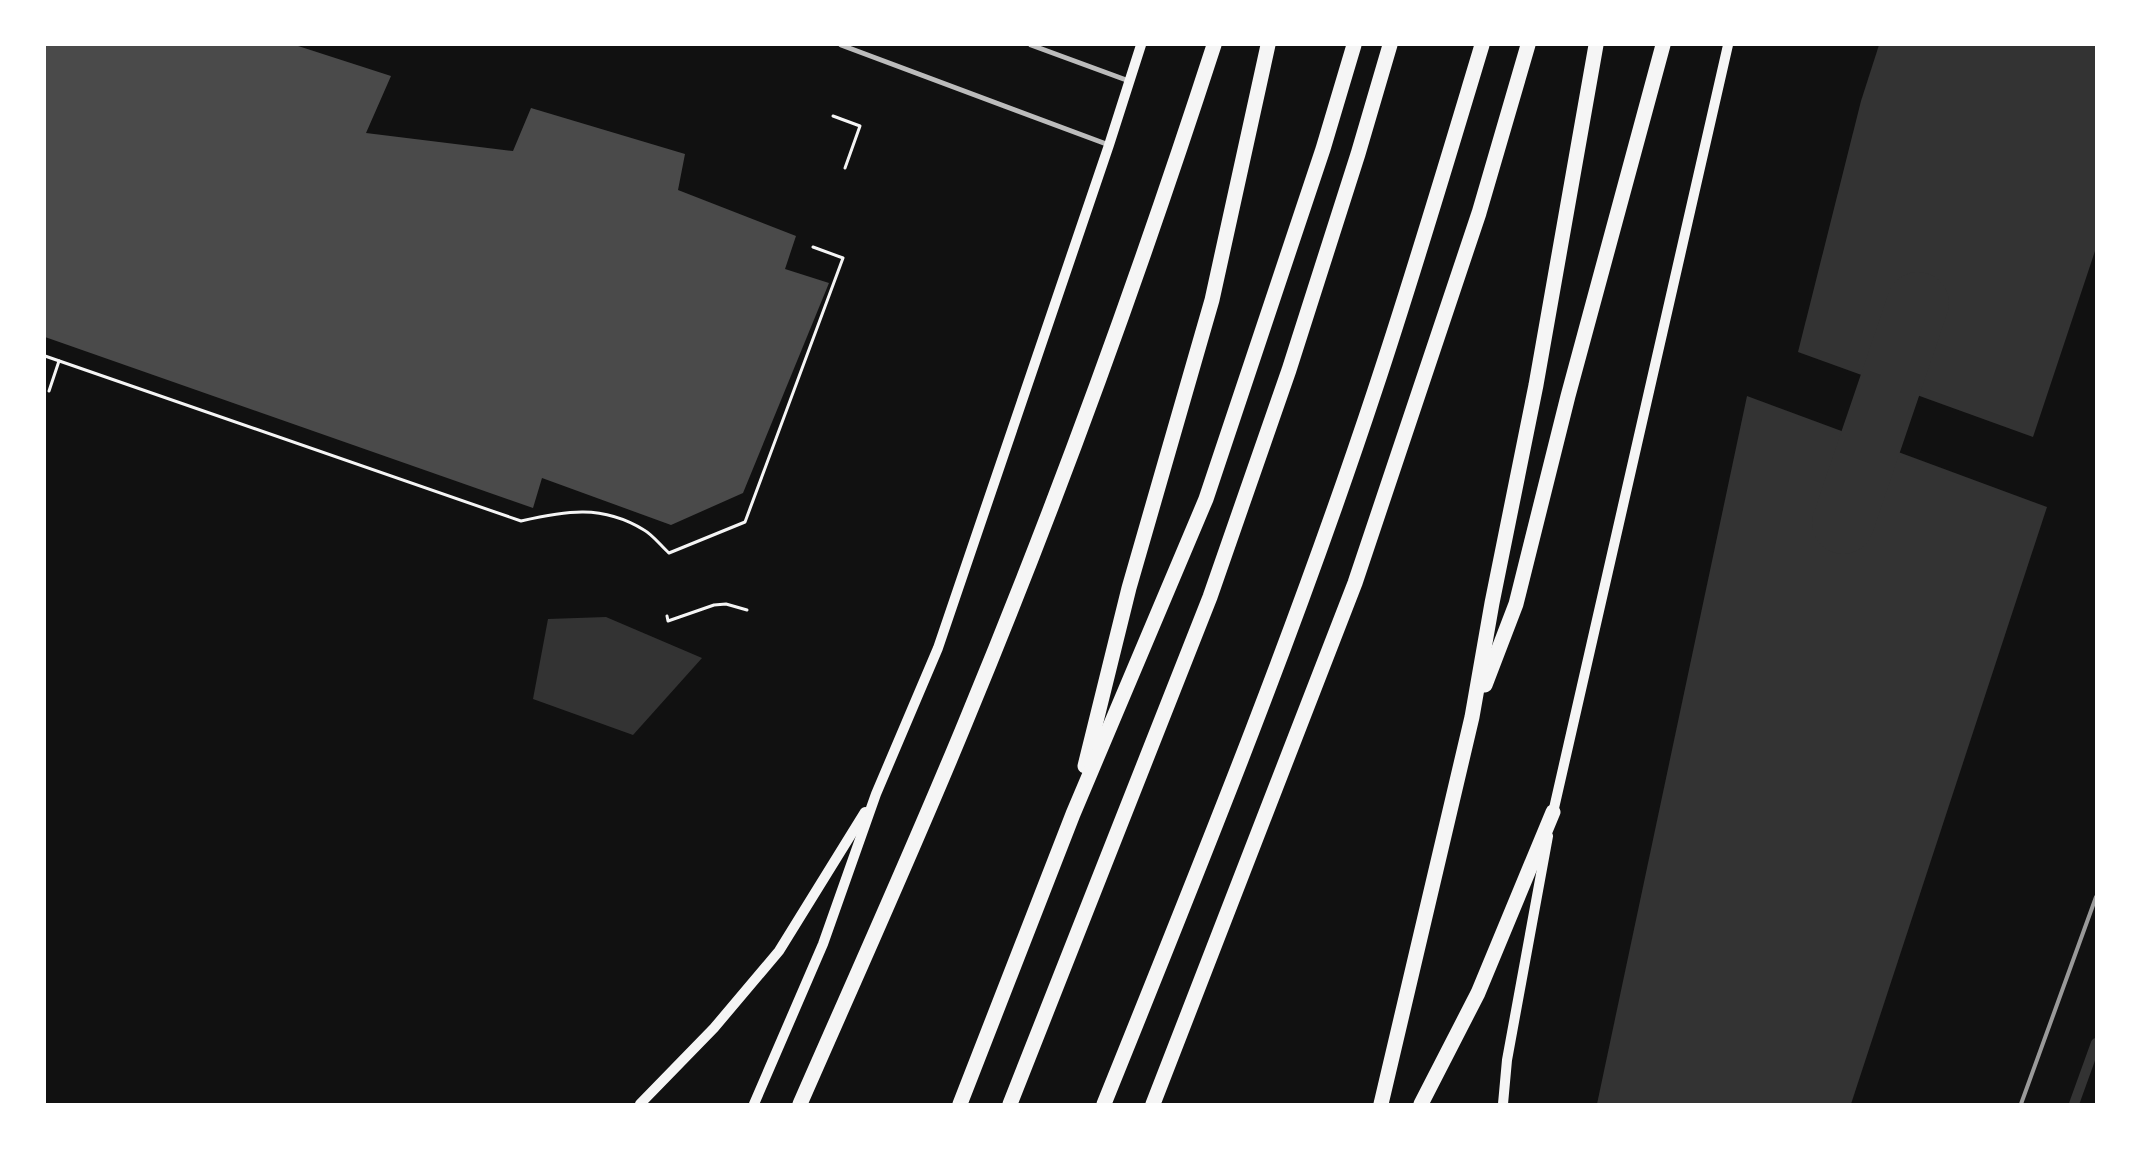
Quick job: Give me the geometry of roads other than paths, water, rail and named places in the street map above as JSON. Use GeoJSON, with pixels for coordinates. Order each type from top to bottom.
{"type":"FeatureCollection","features":[{"type":"Feature","properties":{"kind":"highway"},"geometry":{"type":"LineString","coordinates":[[800,1104],[966,721],[1087,414],[1179,154],[1214,45]]}},
{"type":"Feature","properties":{"kind":"highway"},"geometry":{"type":"LineString","coordinates":[[1073,814],[1129,588],[1212,300],[1268,45]]}},
{"type":"Feature","properties":{"kind":"highway"},"geometry":{"type":"LineString","coordinates":[[960,1104],[1073,814],[1206,499],[1320,159],[1354,45]]}},
{"type":"Feature","properties":{"kind":"highway"},"geometry":{"type":"LineString","coordinates":[[1010,1104],[1210,597],[1288,370],[1358,154],[1390,45]]}},
{"type":"Feature","properties":{"kind":"highway"},"geometry":{"type":"LineString","coordinates":[[1104,1104],[1298,607],[1374,392],[1437,197],[1482,45]]}},
{"type":"Feature","properties":{"kind":"highway"},"geometry":{"type":"LineString","coordinates":[[1152,1104],[1355,583],[1479,213],[1528,45]]}},
{"type":"Feature","properties":{"kind":"highway"},"geometry":{"type":"LineString","coordinates":[[1381,1104],[1472,717],[1492,603],[1536,385],[1596,45]]}},
{"type":"Feature","properties":{"kind":"highway"},"geometry":{"type":"LineString","coordinates":[[1472,717],[1516,604],[1568,396],[1663,45]]}},
{"type":"Feature","properties":{"kind":"highway"},"geometry":{"type":"LineString","coordinates":[[1422,1104],[1478,993],[1553,812]]}},
{"type":"Feature","properties":{"kind":"main road"},"geometry":{"type":"LineString","coordinates":[[754,1104],[823,944],[876,794],[938,648],[1109,145],[1141,45]]}},
{"type":"Feature","properties":{"kind":"main road"},"geometry":{"type":"LineString","coordinates":[[1503,1104],[1508,1060],[1553,812],[1728,45]]}},
{"type":"Feature","properties":{"kind":"main road"},"geometry":{"type":"LineString","coordinates":[[640,1104],[714,1028],[779,951],[876,794]]}},
{"type":"Feature","properties":{"kind":"street"},"geometry":{"type":"LineString","coordinates":[[841,45],[1109,145]]}},
{"type":"Feature","properties":{"kind":"street"},"geometry":{"type":"LineString","coordinates":[[1031,45],[1129,81]]}},
{"type":"Feature","properties":{"kind":"waterway"},"geometry":{"type":"LineString","coordinates":[[1843,523],[1918,303]]}},
{"type":"Feature","properties":{"kind":"waterway"},"geometry":{"type":"LineString","coordinates":[[2074,1104],[2096,1043]]}},
{"type":"Feature","properties":{"kind":"railway"},"geometry":{"type":"LineString","coordinates":[[2021,1104],[2096,897]]}}]}
